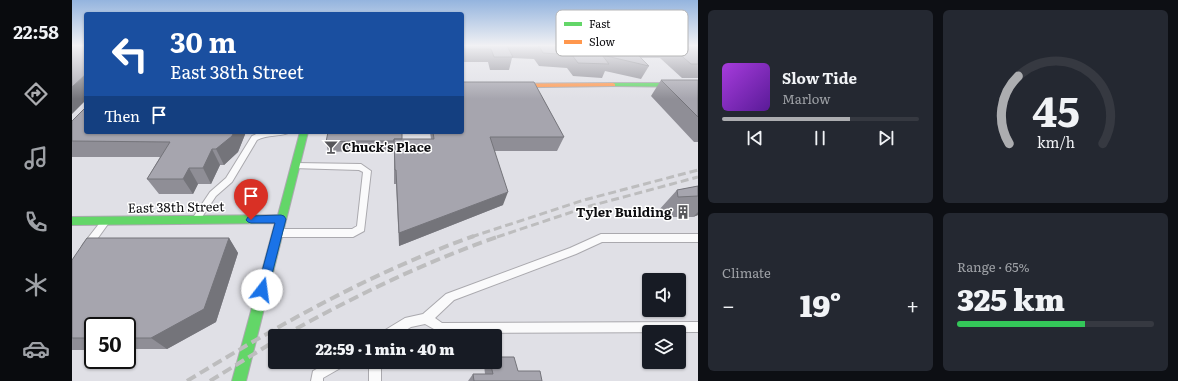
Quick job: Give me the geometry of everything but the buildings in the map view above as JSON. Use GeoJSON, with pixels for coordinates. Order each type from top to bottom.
{"type":"FeatureCollection","features":[{"type":"Feature","properties":{"kind":"street"},"geometry":{"type":"LineString","coordinates":[[464,86],[698,85]]}},
{"type":"Feature","properties":{"kind":"street"},"geometry":{"type":"LineString","coordinates":[[240,381],[303,134]]}},
{"type":"Feature","properties":{"kind":"street","name":"East 38th Street"},"geometry":{"type":"LineString","coordinates":[[72,221],[281,219]]}},
{"type":"Feature","properties":{"kind":"lane"},"geometry":{"type":"LineString","coordinates":[[195,220],[213,194],[229,180],[254,138],[262,134]]}},
{"type":"Feature","properties":{"kind":"lane"},"geometry":{"type":"LineString","coordinates":[[277,233],[353,233],[361,228],[367,171],[361,167],[295,166]]}},
{"type":"Feature","properties":{"kind":"lane"},"geometry":{"type":"LineString","coordinates":[[83,251],[105,221]]}},
{"type":"Feature","properties":{"kind":"lane"},"geometry":{"type":"LineString","coordinates":[[398,329],[409,322],[426,319],[450,297],[573,251],[601,238],[698,238]]}},
{"type":"Feature","properties":{"kind":"lane"},"geometry":{"type":"LineString","coordinates":[[426,319],[441,328],[698,327]]}},
{"type":"Feature","properties":{"kind":"lane"},"geometry":{"type":"LineString","coordinates":[[317,381],[317,375],[328,369]]}},
{"type":"Feature","properties":{"kind":"lane"},"geometry":{"type":"LineString","coordinates":[[375,369],[375,381]]}},
{"type":"Feature","properties":{"kind":"railway"},"geometry":{"type":"LineString","coordinates":[[474,236],[584,200],[698,170]]}},
{"type":"Feature","properties":{"kind":"railway"},"geometry":{"type":"LineString","coordinates":[[500,236],[590,206],[698,177]]}},
{"type":"Feature","properties":{"kind":"railway"},"geometry":{"type":"LineString","coordinates":[[187,381],[292,320],[362,283],[398,266],[474,236]]}},
{"type":"Feature","properties":{"kind":"railway"},"geometry":{"type":"LineString","coordinates":[[296,329],[389,281],[444,257],[500,236]]}},
{"type":"Feature","properties":{"kind":"railway"},"geometry":{"type":"LineString","coordinates":[[210,381],[268,345]]}},
{"type":"Feature","properties":{"kind":"traffic: fast"},"geometry":{"type":"LineString","coordinates":[[613,85],[698,85]]}},
{"type":"Feature","properties":{"kind":"traffic: fast"},"geometry":{"type":"LineString","coordinates":[[239,381],[303,134]]}},
{"type":"Feature","properties":{"kind":"traffic: fast"},"geometry":{"type":"LineString","coordinates":[[72,221],[281,219]]}},
{"type":"Feature","properties":{"kind":"traffic: slow"},"geometry":{"type":"LineString","coordinates":[[464,86],[613,85]]}},
{"type":"Feature","properties":{"kind":"place","name":"Chuck's Place"},"geometry":{"type":"Point","coordinates":[331,147]}},
{"type":"Feature","properties":{"kind":"place","name":"Tyler Building"},"geometry":{"type":"Point","coordinates":[683,212]}},
{"type":"Feature","properties":{"kind":"route"},"geometry":{"type":"LineString","coordinates":[[251,220],[281,219],[262,290]]}}]}
